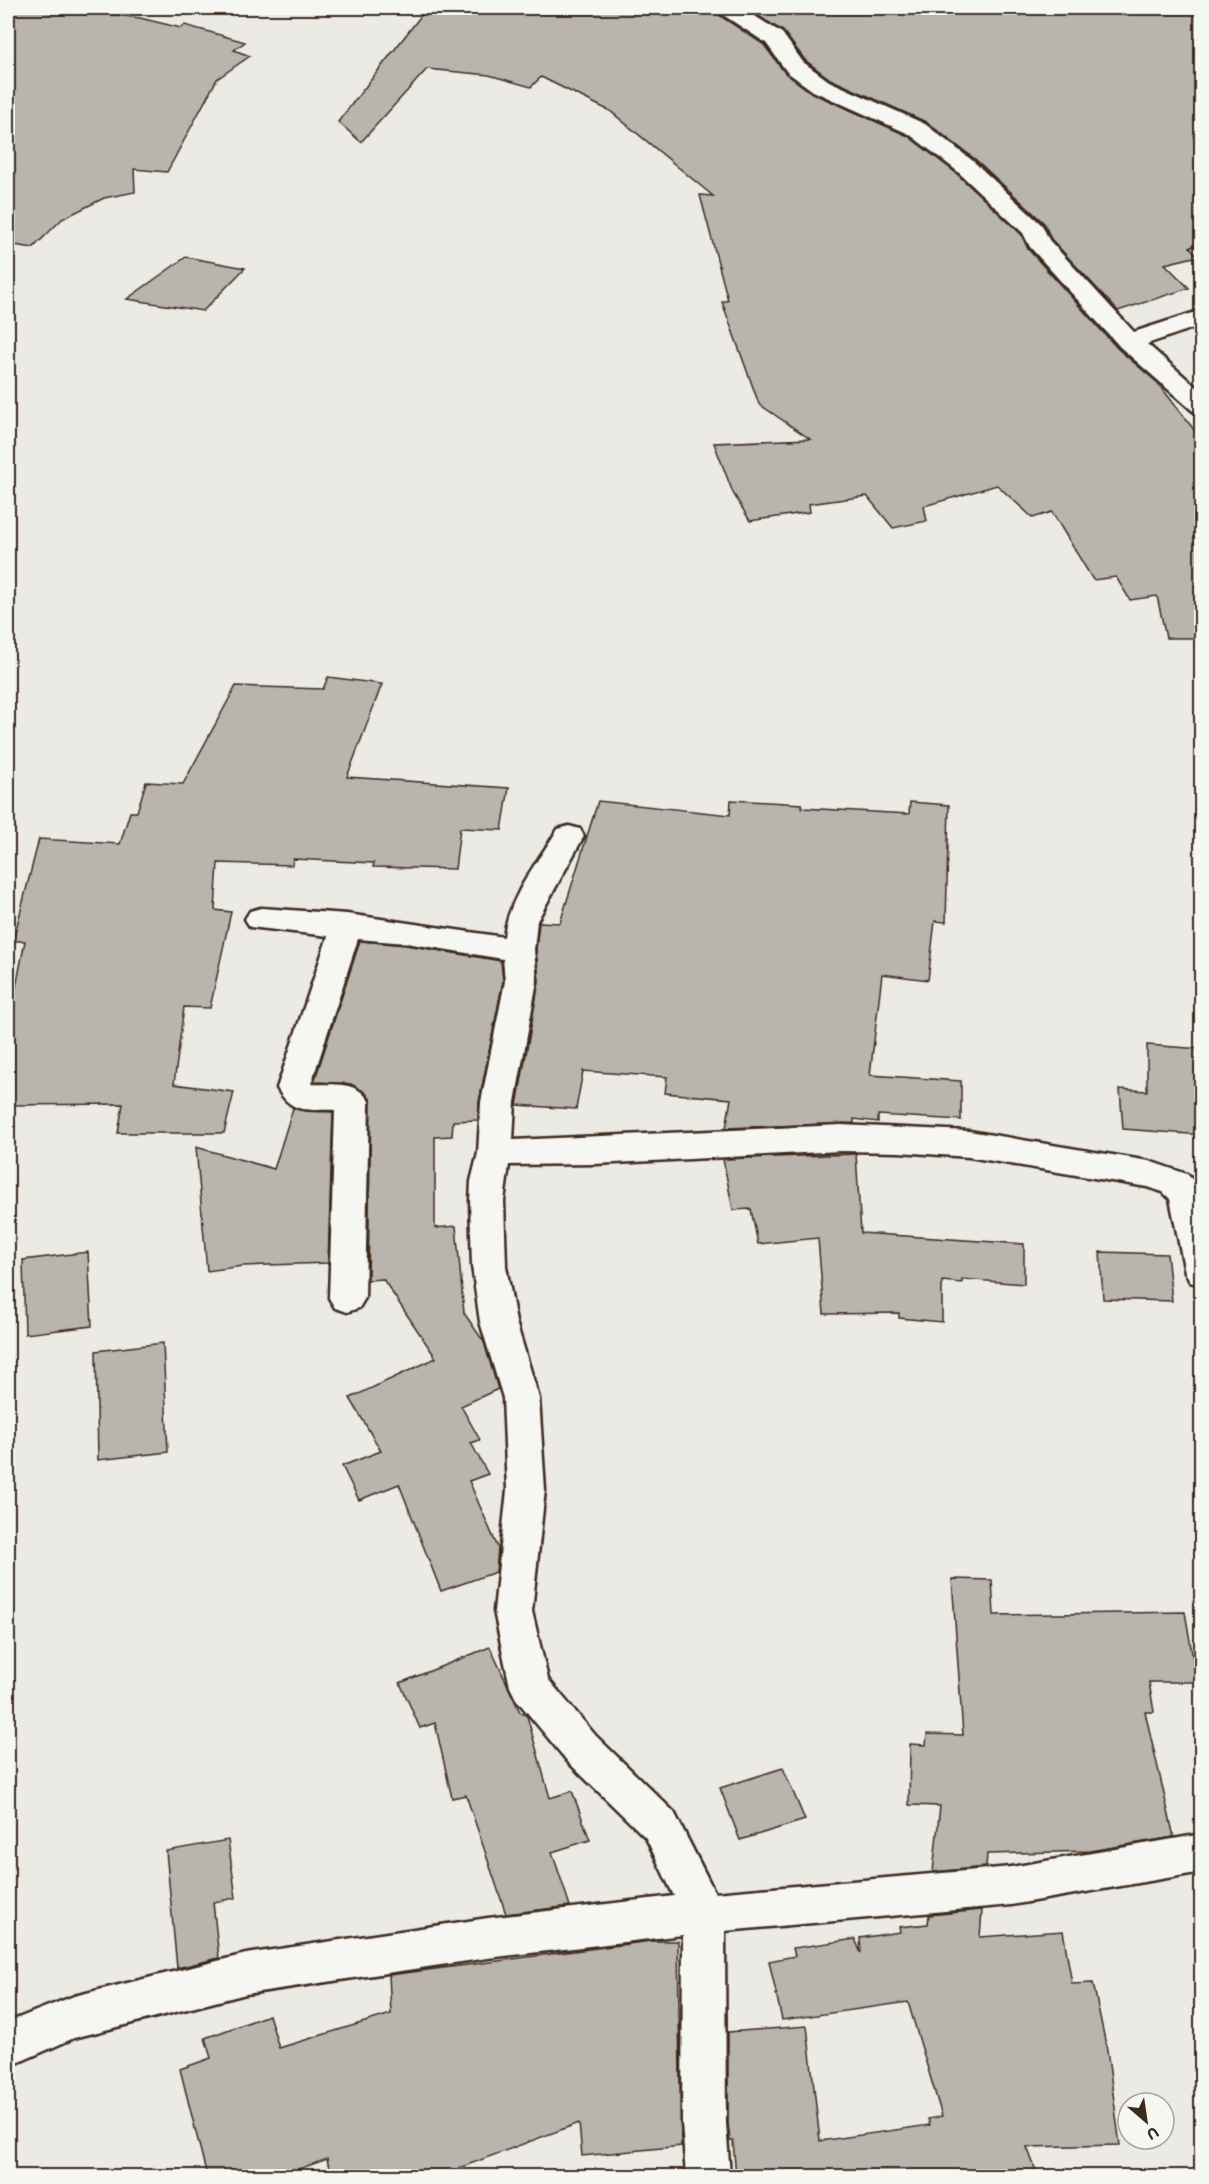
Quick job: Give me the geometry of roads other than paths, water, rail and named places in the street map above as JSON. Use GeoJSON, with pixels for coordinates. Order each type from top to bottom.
{"type":"FeatureCollection","features":[{"type":"Feature","properties":{"kind":"street"},"geometry":{"type":"LineString","coordinates":[[728,8],[774,38],[795,67],[821,86],[917,129],[965,166],[1034,230],[1038,242],[1129,342],[1202,406]]}},
{"type":"Feature","properties":{"kind":"street"},"geometry":{"type":"LineString","coordinates":[[1129,342],[1202,317]]}},
{"type":"Feature","properties":{"kind":"street"},"geometry":{"type":"LineString","coordinates":[[569,836],[533,896],[521,921],[518,950],[521,981],[498,1102],[495,1153],[488,1181],[489,1266],[498,1323],[521,1398],[526,1490],[513,1611],[530,1687],[582,1749],[660,1825],[704,1914],[704,2123],[708,2176]]}},
{"type":"Feature","properties":{"kind":"street"},"geometry":{"type":"LineString","coordinates":[[261,919],[347,925],[518,950]]}},
{"type":"Feature","properties":{"kind":"street"},"geometry":{"type":"LineString","coordinates":[[347,925],[293,1088],[299,1096],[349,1098],[352,1101],[348,1298]]}},
{"type":"Feature","properties":{"kind":"street"},"geometry":{"type":"LineString","coordinates":[[495,1153],[595,1151],[841,1138],[900,1139],[969,1144],[1149,1174],[1175,1183],[1186,1194],[1202,1272]]}},
{"type":"Feature","properties":{"kind":"street"},"geometry":{"type":"LineString","coordinates":[[8,2046],[28,2034],[74,2017],[246,1974],[488,1938],[704,1914],[1011,1886],[1202,1853]]}}]}
